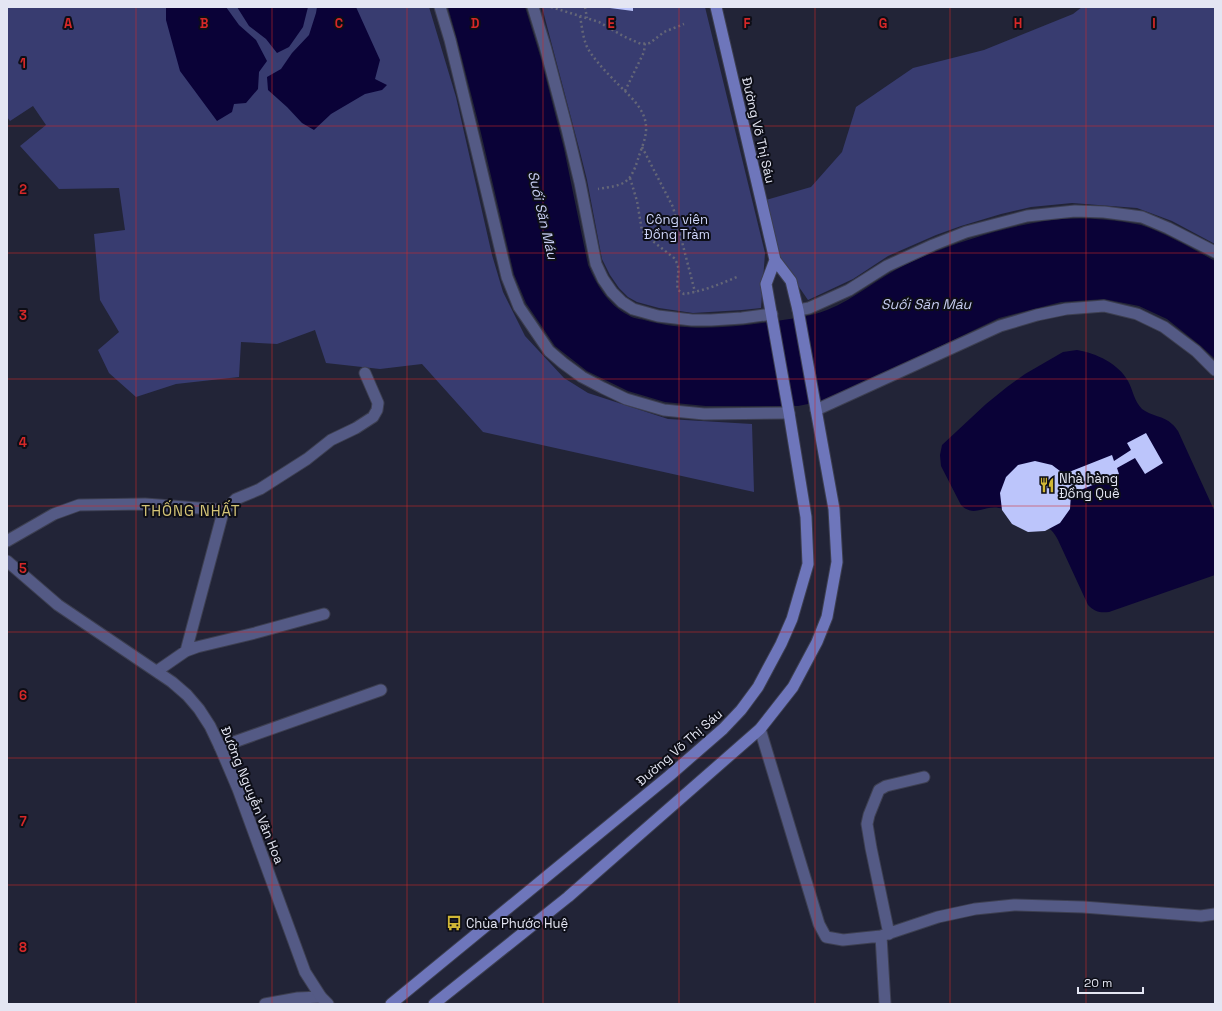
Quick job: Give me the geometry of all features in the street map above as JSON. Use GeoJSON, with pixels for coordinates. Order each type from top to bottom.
{"type":"FeatureCollection","features":[{"type":"Feature","properties":{"kind":"main road","name":"Đường Võ Thị Sáu"},"geometry":{"type":"LineString","coordinates":[[716,7],[775,260],[791,280],[798,310],[816,410]]}},
{"type":"Feature","properties":{"kind":"main road"},"geometry":{"type":"LineString","coordinates":[[772,314],[766,284],[775,260]]}},
{"type":"Feature","properties":{"kind":"main road","name":"Đường Võ Thị Sáu"},"geometry":{"type":"LineString","coordinates":[[391,1004],[669,776],[723,729],[741,710],[758,687],[781,644],[792,619],[808,564],[806,517],[790,413],[772,314]]}},
{"type":"Feature","properties":{"kind":"main road"},"geometry":{"type":"LineString","coordinates":[[434,1004],[568,897],[760,729],[793,687],[817,642],[827,617],[837,562],[834,509],[816,410]]}},
{"type":"Feature","properties":{"kind":"street"},"geometry":{"type":"LineString","coordinates":[[440,7],[450,40],[476,143],[507,277],[519,306],[549,351],[582,377],[603,388],[626,399],[664,410],[704,414],[790,413]]}},
{"type":"Feature","properties":{"kind":"street"},"geometry":{"type":"LineString","coordinates":[[533,7],[567,129],[596,264],[603,279],[612,292],[622,302],[633,309],[644,313],[692,320],[742,318],[772,314]]}},
{"type":"Feature","properties":{"kind":"street"},"geometry":{"type":"LineString","coordinates":[[798,310],[809,308],[849,290],[887,266],[933,245],[966,232],[1027,216],[1075,210],[1142,217],[1168,228],[1215,252]]}},
{"type":"Feature","properties":{"kind":"street"},"geometry":{"type":"LineString","coordinates":[[816,410],[1000,326],[1036,315],[1066,309],[1104,306],[1136,314],[1164,327],[1196,351],[1215,370]]}},
{"type":"Feature","properties":{"kind":"street"},"geometry":{"type":"LineString","coordinates":[[186,651],[222,516],[225,510],[236,499],[260,489],[307,459],[331,440],[356,428],[373,417],[377,410],[378,403],[365,373]]}},
{"type":"Feature","properties":{"kind":"street"},"geometry":{"type":"LineString","coordinates":[[7,541],[54,514],[79,505],[145,504],[225,510]]}},
{"type":"Feature","properties":{"kind":"street","name":"Đường Nguyễn Văn Hoa"},"geometry":{"type":"LineString","coordinates":[[7,561],[58,605],[172,682],[187,695],[199,709],[220,746],[238,789],[302,965],[324,1001]]}},
{"type":"Feature","properties":{"kind":"street"},"geometry":{"type":"LineString","coordinates":[[157,671],[186,651],[197,646],[255,633],[324,614]]}},
{"type":"Feature","properties":{"kind":"street"},"geometry":{"type":"LineString","coordinates":[[220,746],[381,690]]}},
{"type":"Feature","properties":{"kind":"street"},"geometry":{"type":"LineString","coordinates":[[760,729],[819,924],[826,937],[843,940],[885,935],[938,917],[975,908],[1014,905],[1083,907],[1201,916],[1215,914]]}},
{"type":"Feature","properties":{"kind":"street"},"geometry":{"type":"LineString","coordinates":[[885,1004],[885,935],[867,824],[879,790],[886,786],[924,777]]}},
{"type":"Feature","properties":{"kind":"street"},"geometry":{"type":"LineString","coordinates":[[265,1004],[298,998],[324,1001]]}},
{"type":"Feature","properties":{"kind":"path"},"geometry":{"type":"LineString","coordinates":[[552,7],[607,26],[641,44],[650,43],[664,32],[684,24]]}},
{"type":"Feature","properties":{"kind":"path"},"geometry":{"type":"LineString","coordinates":[[566,7],[566,12]]}},
{"type":"Feature","properties":{"kind":"path"},"geometry":{"type":"LineString","coordinates":[[585,7],[587,18]]}},
{"type":"Feature","properties":{"kind":"path"},"geometry":{"type":"LineString","coordinates":[[580,16],[587,47],[640,109],[645,118],[646,127],[642,147],[636,166],[630,178],[623,184],[581,192]]}},
{"type":"Feature","properties":{"kind":"path"},"geometry":{"type":"LineString","coordinates":[[625,91],[644,52],[645,43]]}},
{"type":"Feature","properties":{"kind":"path"},"geometry":{"type":"LineString","coordinates":[[642,147],[673,207],[696,292]]}},
{"type":"Feature","properties":{"kind":"path"},"geometry":{"type":"LineString","coordinates":[[630,178],[637,201],[642,230],[649,238],[674,258],[680,268],[677,284],[678,290],[684,294],[696,292],[716,286],[739,276]]}},
{"type":"Feature","properties":{"kind":"green space"},"geometry":{"type":"Polygon","coordinates":[[[7,7],[429,7],[456,97],[492,255],[503,292],[525,336],[564,378],[588,393],[668,419],[752,424],[754,492],[483,432],[422,364],[380,369],[326,363],[315,330],[277,344],[241,342],[239,377],[176,384],[136,397],[109,373],[98,350],[119,332],[100,300],[94,234],[125,230],[119,188],[59,189],[20,146],[46,125],[33,106],[10,121],[7,117],[7,7]]]}},
{"type":"Feature","properties":{"kind":"green space","name":"Công viên Đồng Tràm"},"geometry":{"type":"Polygon","coordinates":[[[542,7],[705,7],[765,253],[761,308],[693,313],[659,308],[637,302],[628,297],[619,288],[602,259],[587,180],[542,7]]]}},
{"type":"Feature","properties":{"kind":"green space"},"geometry":{"type":"Polygon","coordinates":[[[1082,7],[1215,7],[1215,244],[1172,221],[1137,208],[1072,203],[1031,207],[1001,214],[936,235],[888,256],[853,279],[808,300],[779,258],[766,200],[811,187],[842,152],[856,107],[913,68],[984,50],[1073,14],[1082,7]]]}},
{"type":"Feature","properties":{"kind":"water"},"geometry":{"type":"Polygon","coordinates":[[[166,7],[226,7],[239,25],[256,40],[267,61],[259,72],[258,89],[246,103],[234,104],[232,112],[217,121],[180,71],[166,20],[166,7]]]}},
{"type":"Feature","properties":{"kind":"water"},"geometry":{"type":"Polygon","coordinates":[[[237,7],[308,7],[303,27],[289,47],[277,53],[266,39],[249,26],[237,7]]]}},
{"type":"Feature","properties":{"kind":"water"},"geometry":{"type":"Polygon","coordinates":[[[317,7],[356,7],[380,60],[375,79],[387,85],[382,90],[365,94],[331,114],[314,130],[302,123],[268,90],[267,77],[281,69],[292,53],[309,35],[317,7]]]}},
{"type":"Feature","properties":{"kind":"water","name":"Suối Săn Máu"},"geometry":{"type":"Polygon","coordinates":[[[448,7],[525,7],[541,59],[564,149],[588,265],[599,287],[609,300],[614,306],[631,317],[660,324],[707,328],[792,319],[827,310],[857,294],[895,270],[955,244],[1028,224],[1065,219],[1095,219],[1141,225],[1170,237],[1215,261],[1215,359],[1167,319],[1139,306],[1104,299],[1061,302],[999,318],[851,389],[823,401],[798,406],[706,406],[665,402],[628,391],[587,371],[555,346],[526,303],[514,274],[481,133],[448,7]]]}},
{"type":"Feature","properties":{"kind":"water"},"geometry":{"type":"Polygon","coordinates":[[[1077,350],[1084,351],[1106,360],[1119,369],[1128,381],[1139,406],[1149,413],[1169,421],[1178,431],[1215,512],[1215,575],[1109,612],[1098,612],[1088,605],[1058,540],[1051,530],[1018,513],[1004,509],[989,508],[970,511],[961,505],[941,466],[940,455],[942,445],[986,404],[1025,374],[1063,352],[1077,350]]]}},
{"type":"Feature","properties":{"kind":"building"},"geometry":{"type":"Polygon","coordinates":[[[633,7],[633,11],[610,8],[633,7]]]}},
{"type":"Feature","properties":{"kind":"building","name":"Nhà hàng Đồng Quê"},"geometry":{"type":"Polygon","coordinates":[[[1146,433],[1163,463],[1145,474],[1135,458],[1117,468],[1119,474],[1071,494],[1070,509],[1060,523],[1045,531],[1028,532],[1012,524],[1002,510],[1000,493],[1006,477],[1018,465],[1035,461],[1052,465],[1064,474],[1112,455],[1114,461],[1131,450],[1127,443],[1146,433]]]}},
{"type":"Feature","properties":{"kind":"place","name":"Nhà hàng Đồng Quê"},"geometry":{"type":"Point","coordinates":[1047,485]}},
{"type":"Feature","properties":{"kind":"place","name":"Chùa Phước Huệ"},"geometry":{"type":"Point","coordinates":[454,923]}},
{"type":"Feature","properties":{"kind":"district","name":"THỐNG NHẤT"},"geometry":{"type":"Point","coordinates":[191,511]}}]}
